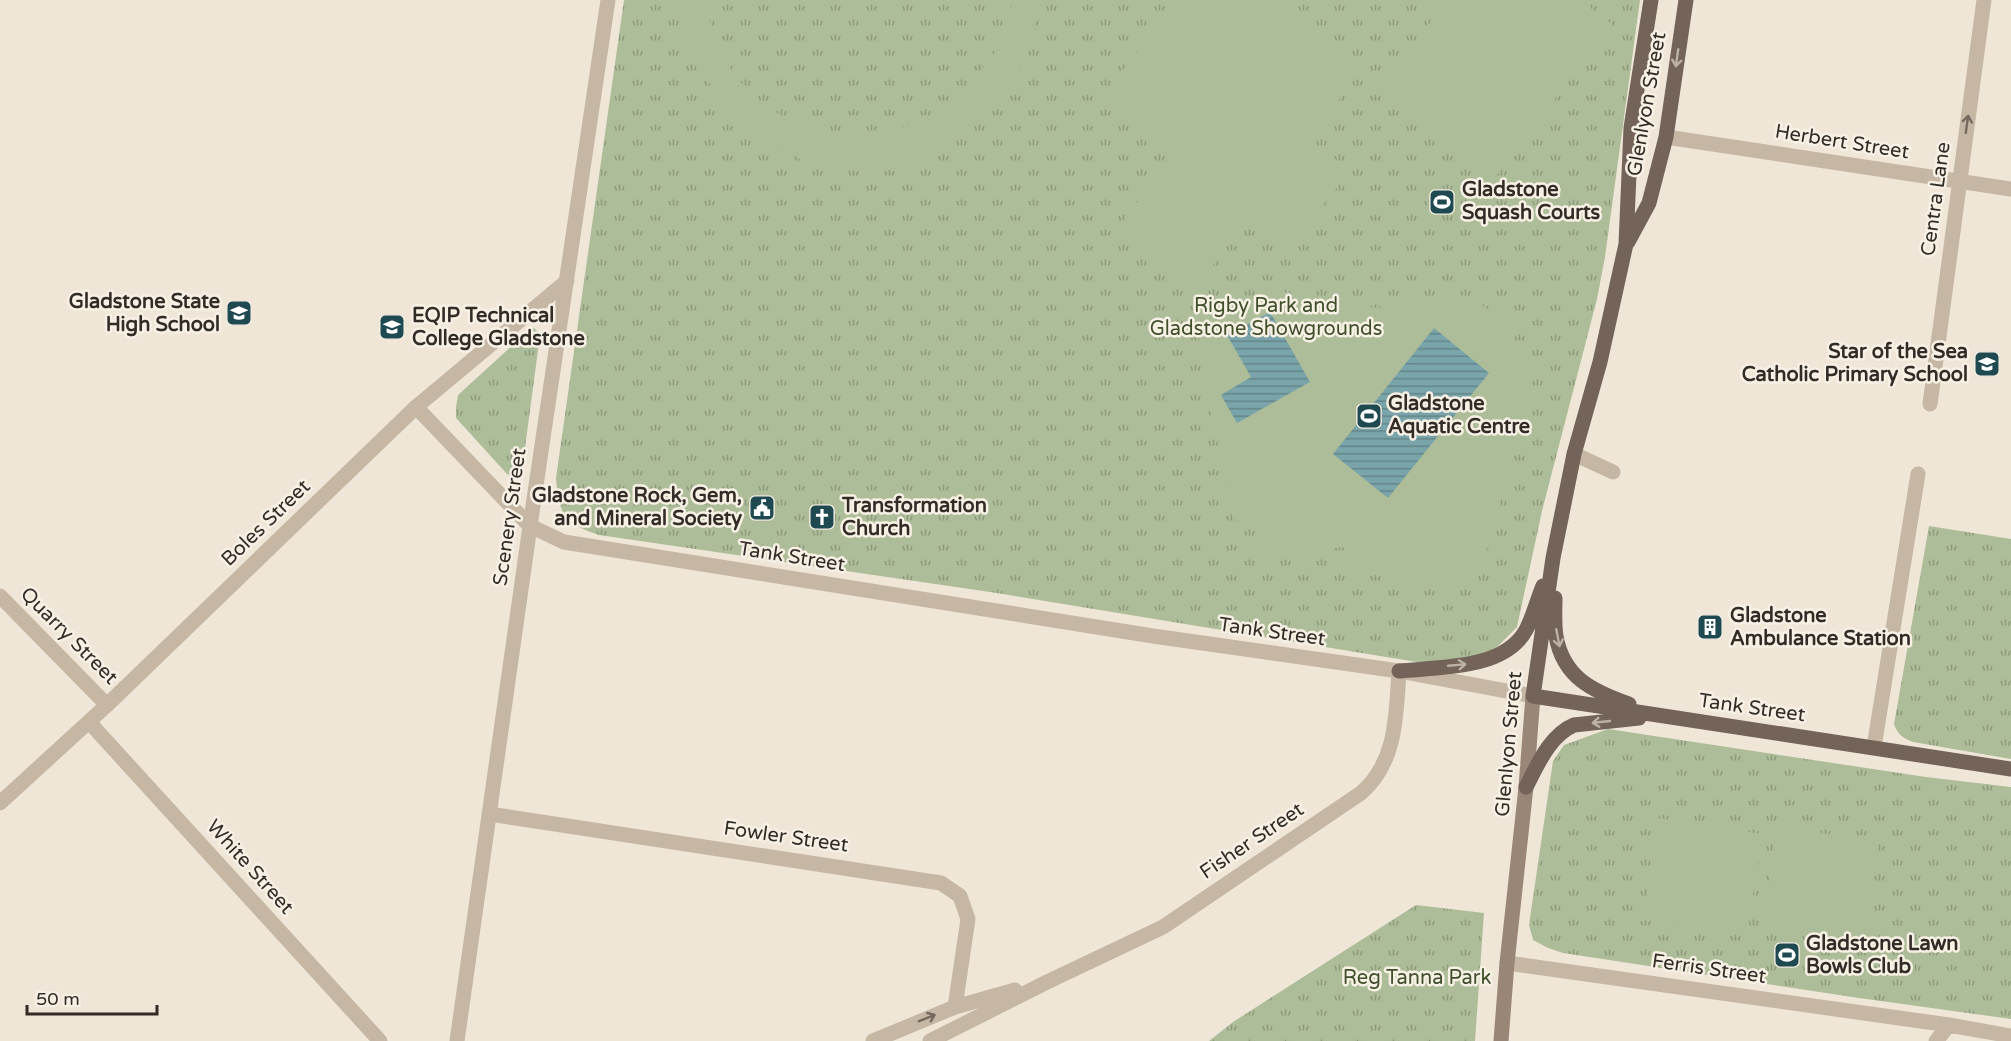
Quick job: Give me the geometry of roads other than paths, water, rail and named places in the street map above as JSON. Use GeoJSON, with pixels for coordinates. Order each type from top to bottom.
{"type":"FeatureCollection","features":[{"type":"Feature","properties":{"kind":"main road","name":"Glenlyon Street"},"geometry":{"type":"LineString","coordinates":[[1501,1041],[1527,787],[1533,696],[1553,558],[1574,454],[1600,362],[1626,244],[1631,128],[1651,0]]}},
{"type":"Feature","properties":{"kind":"main road","name":"Glenlyon Street"},"geometry":{"type":"LineString","coordinates":[[1626,244],[1649,203],[1666,137],[1686,0]]}},
{"type":"Feature","properties":{"kind":"main road"},"geometry":{"type":"LineString","coordinates":[[1399,671],[1469,664],[1500,654],[1515,645],[1526,630],[1553,558]]}},
{"type":"Feature","properties":{"kind":"main road"},"geometry":{"type":"LineString","coordinates":[[1553,558],[1556,635],[1564,663],[1572,673],[1600,693],[1660,716]]}},
{"type":"Feature","properties":{"kind":"main road","name":"Tank Street"},"geometry":{"type":"LineString","coordinates":[[1533,696],[2011,769]]}},
{"type":"Feature","properties":{"kind":"main road"},"geometry":{"type":"LineString","coordinates":[[1527,787],[1550,745],[1565,729],[1574,725],[1660,716]]}},
{"type":"Feature","properties":{"kind":"street","name":"Scenery Street"},"geometry":{"type":"LineString","coordinates":[[457,1041],[608,0]]}},
{"type":"Feature","properties":{"kind":"street","name":"Centra Lane"},"geometry":{"type":"LineString","coordinates":[[1930,404],[1984,0]]}},
{"type":"Feature","properties":{"kind":"street","name":"Herbert Street"},"geometry":{"type":"LineString","coordinates":[[1666,137],[2011,189]]}},
{"type":"Feature","properties":{"kind":"street","name":"Boles Street"},"geometry":{"type":"LineString","coordinates":[[0,803],[107,705],[416,407],[567,281]]}},
{"type":"Feature","properties":{"kind":"street"},"geometry":{"type":"LineString","coordinates":[[416,407],[530,526]]}},
{"type":"Feature","properties":{"kind":"street"},"geometry":{"type":"LineString","coordinates":[[1574,454],[1613,472]]}},
{"type":"Feature","properties":{"kind":"street"},"geometry":{"type":"LineString","coordinates":[[1874,747],[1918,474]]}},
{"type":"Feature","properties":{"kind":"street","name":"Tank Street"},"geometry":{"type":"LineString","coordinates":[[530,526],[564,542],[1153,636],[1399,671],[1533,696]]}},
{"type":"Feature","properties":{"kind":"street","name":"Quarry Street"},"geometry":{"type":"LineString","coordinates":[[0,596],[107,705]]}},
{"type":"Feature","properties":{"kind":"street","name":"Fisher Street"},"geometry":{"type":"LineString","coordinates":[[930,1041],[1163,927],[1361,793],[1372,784],[1381,770],[1392,742],[1399,671]]}},
{"type":"Feature","properties":{"kind":"street","name":"White Street"},"geometry":{"type":"LineString","coordinates":[[89,722],[380,1041]]}},
{"type":"Feature","properties":{"kind":"street","name":"Fowler Street"},"geometry":{"type":"LineString","coordinates":[[489,814],[940,883],[960,896],[968,919],[955,1007]]}},
{"type":"Feature","properties":{"kind":"street","name":"Ferris Street"},"geometry":{"type":"LineString","coordinates":[[1508,963],[1949,1025],[2011,1036]]}},
{"type":"Feature","properties":{"kind":"street","name":"Fisher Street"},"geometry":{"type":"LineString","coordinates":[[873,1041],[955,1007],[1047,982]]}},
{"type":"Feature","properties":{"kind":"street"},"geometry":{"type":"LineString","coordinates":[[1936,1041],[1949,1025]]}},
{"type":"Feature","properties":{"kind":"water"},"geometry":{"type":"Polygon","coordinates":[[[1270,312],[1310,382],[1237,423],[1221,395],[1251,377],[1227,335],[1270,312]]]}},
{"type":"Feature","properties":{"kind":"water"},"geometry":{"type":"Polygon","coordinates":[[[1434,328],[1489,373],[1388,498],[1333,454],[1434,328]]]}},
{"type":"Feature","properties":{"kind":"place","name":"Gladstone Squash Courts"},"geometry":{"type":"Point","coordinates":[1442,202]}},
{"type":"Feature","properties":{"kind":"place","name":"Gladstone State High School"},"geometry":{"type":"Point","coordinates":[239,313]}},
{"type":"Feature","properties":{"kind":"place","name":"EQIP Technical College Gladstone"},"geometry":{"type":"Point","coordinates":[392,327]}},
{"type":"Feature","properties":{"kind":"place","name":"Star of the Sea Catholic Primary School"},"geometry":{"type":"Point","coordinates":[1987,364]}},
{"type":"Feature","properties":{"kind":"place","name":"Gladstone Aquatic Centre"},"geometry":{"type":"Point","coordinates":[1369,416]}},
{"type":"Feature","properties":{"kind":"place","name":"Gladstone Rock, Gem, and Mineral Society"},"geometry":{"type":"Point","coordinates":[762,508]}},
{"type":"Feature","properties":{"kind":"place","name":"Transformation Church"},"geometry":{"type":"Point","coordinates":[822,517]}},
{"type":"Feature","properties":{"kind":"place","name":"Gladstone Ambulance Station"},"geometry":{"type":"Point","coordinates":[1710,627]}},
{"type":"Feature","properties":{"kind":"place","name":"Gladstone Lawn Bowls Club"},"geometry":{"type":"Point","coordinates":[1787,955]}},
{"type":"Feature","properties":{"kind":"park label","name":"Rigby Park and Gladstone Showgrounds"},"geometry":{"type":"Point","coordinates":[1266,318]}},
{"type":"Feature","properties":{"kind":"park label","name":"Reg Tanna Park"},"geometry":{"type":"Point","coordinates":[1417,978]}}]}
